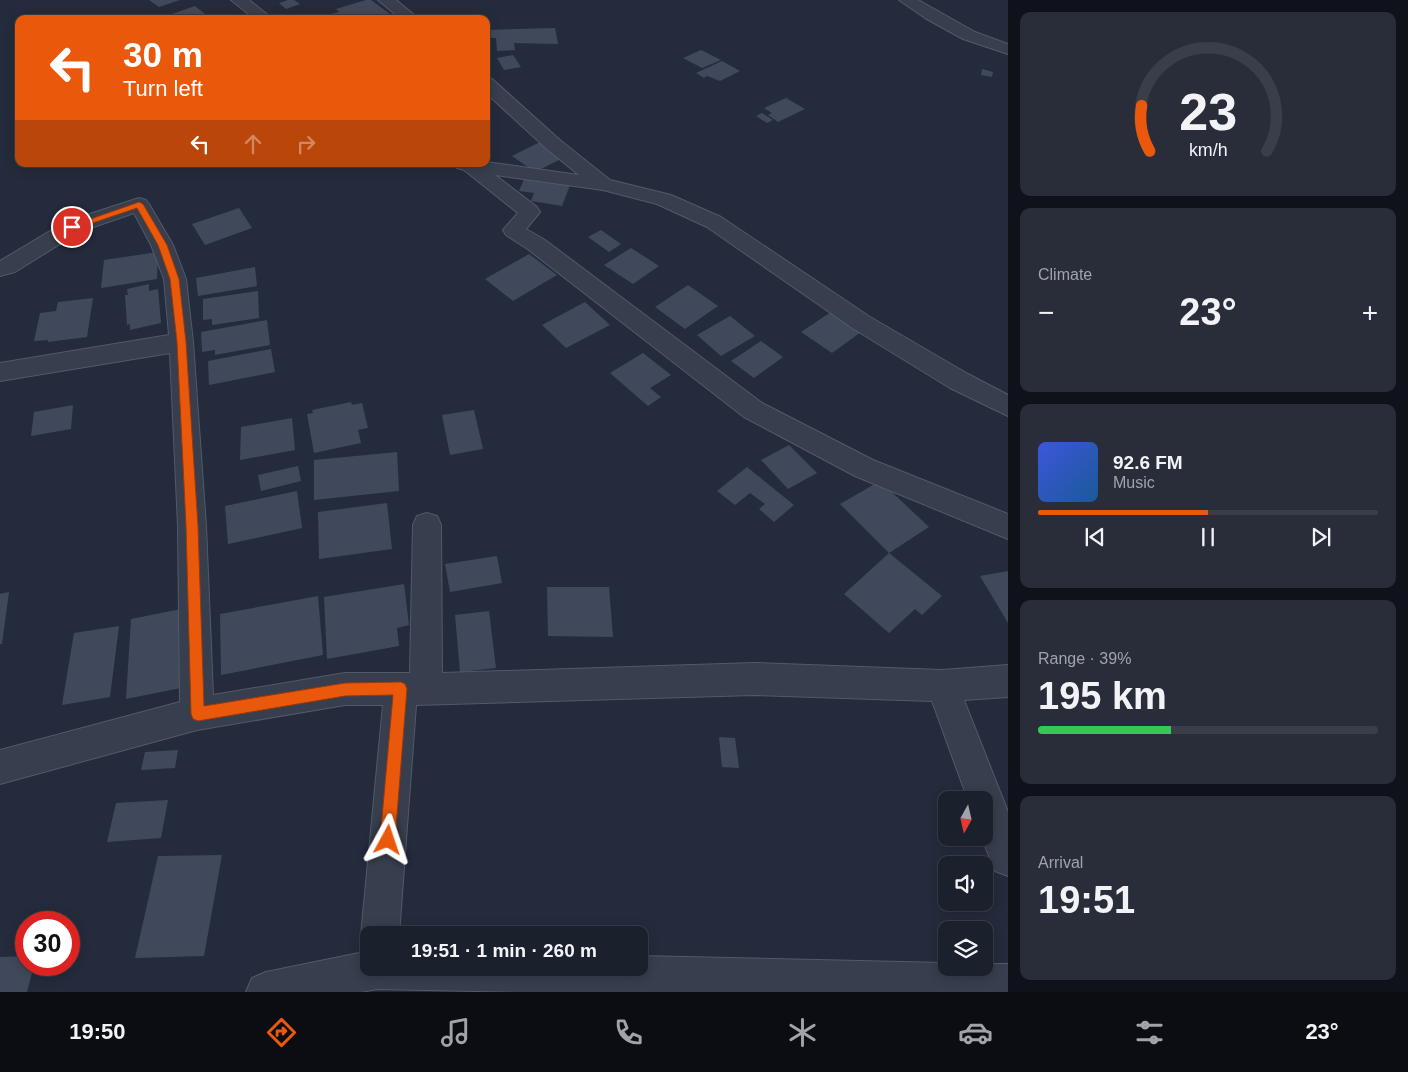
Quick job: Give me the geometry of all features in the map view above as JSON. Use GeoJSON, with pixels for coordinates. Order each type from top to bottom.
{"type":"FeatureCollection","features":[{"type":"Feature","properties":{"kind":"street"},"geometry":{"type":"LineString","coordinates":[[239,0],[260,15]]}},
{"type":"Feature","properties":{"kind":"street"},"geometry":{"type":"LineString","coordinates":[[386,0],[406,15]]}},
{"type":"Feature","properties":{"kind":"street"},"geometry":{"type":"LineString","coordinates":[[907,0],[942,21],[996,46],[1008,49]]}},
{"type":"Feature","properties":{"kind":"street"},"geometry":{"type":"LineString","coordinates":[[490,87],[554,145],[603,184]]}},
{"type":"Feature","properties":{"kind":"street"},"geometry":{"type":"LineString","coordinates":[[471,167],[530,212],[513,230],[537,246],[753,410],[864,468],[1008,528]]}},
{"type":"Feature","properties":{"kind":"street"},"geometry":{"type":"LineString","coordinates":[[482,167],[603,184],[664,199],[714,222],[862,324],[959,381],[1008,406]]}},
{"type":"Feature","properties":{"kind":"street"},"geometry":{"type":"LineString","coordinates":[[0,269],[7,267],[72,227],[139,204],[162,245],[175,279],[182,342],[192,526],[198,714]]}},
{"type":"Feature","properties":{"kind":"street"},"geometry":{"type":"LineString","coordinates":[[0,372],[182,342]]}},
{"type":"Feature","properties":{"kind":"street"},"geometry":{"type":"LineString","coordinates":[[382,926],[413,689],[427,525]]}},
{"type":"Feature","properties":{"kind":"street"},"geometry":{"type":"LineString","coordinates":[[0,767],[198,714],[345,689],[413,689],[754,679],[942,686],[1008,681]]}},
{"type":"Feature","properties":{"kind":"street"},"geometry":{"type":"LineString","coordinates":[[942,686],[1008,858]]}},
{"type":"Feature","properties":{"kind":"street"},"geometry":{"type":"LineString","coordinates":[[266,992],[360,963]]}},
{"type":"Feature","properties":{"kind":"street"},"geometry":{"type":"LineString","coordinates":[[427,981],[1008,984]]}},
{"type":"Feature","properties":{"kind":"building"},"geometry":{"type":"Polygon","coordinates":[[[149,0],[180,0],[159,7],[149,0]]]}},
{"type":"Feature","properties":{"kind":"building"},"geometry":{"type":"Polygon","coordinates":[[[294,0],[300,4],[286,9],[279,3],[294,0]]]}},
{"type":"Feature","properties":{"kind":"building"},"geometry":{"type":"Polygon","coordinates":[[[371,0],[392,15],[328,15],[339,12],[336,9],[371,0]]]}},
{"type":"Feature","properties":{"kind":"building"},"geometry":{"type":"Polygon","coordinates":[[[195,6],[206,15],[173,15],[172,14],[195,6]]]}},
{"type":"Feature","properties":{"kind":"building"},"geometry":{"type":"Polygon","coordinates":[[[555,28],[558,44],[514,43],[515,50],[497,51],[496,38],[490,38],[490,30],[555,28]]]}},
{"type":"Feature","properties":{"kind":"building"},"geometry":{"type":"Polygon","coordinates":[[[701,50],[721,60],[702,68],[683,58],[701,50]]]}},
{"type":"Feature","properties":{"kind":"building"},"geometry":{"type":"Polygon","coordinates":[[[513,55],[521,67],[504,70],[497,58],[513,55]]]}},
{"type":"Feature","properties":{"kind":"building"},"geometry":{"type":"Polygon","coordinates":[[[722,61],[740,71],[720,81],[707,76],[704,78],[696,73],[722,61]]]}},
{"type":"Feature","properties":{"kind":"building"},"geometry":{"type":"Polygon","coordinates":[[[982,69],[993,72],[992,77],[981,75],[982,69]]]}},
{"type":"Feature","properties":{"kind":"building"},"geometry":{"type":"Polygon","coordinates":[[[786,98],[805,109],[778,122],[768,115],[772,113],[764,108],[786,98]]]}},
{"type":"Feature","properties":{"kind":"building"},"geometry":{"type":"Polygon","coordinates":[[[762,113],[773,120],[767,123],[756,116],[762,113]]]}},
{"type":"Feature","properties":{"kind":"building"},"geometry":{"type":"Polygon","coordinates":[[[540,142],[563,158],[535,172],[512,156],[540,142]]]}},
{"type":"Feature","properties":{"kind":"building"},"geometry":{"type":"Polygon","coordinates":[[[525,177],[570,185],[562,206],[531,201],[534,193],[519,191],[525,177]]]}},
{"type":"Feature","properties":{"kind":"building"},"geometry":{"type":"Polygon","coordinates":[[[239,208],[252,228],[205,245],[192,224],[239,208]]]}},
{"type":"Feature","properties":{"kind":"building"},"geometry":{"type":"Polygon","coordinates":[[[601,230],[621,244],[609,252],[588,237],[601,230]]]}},
{"type":"Feature","properties":{"kind":"building"},"geometry":{"type":"Polygon","coordinates":[[[631,248],[659,266],[633,284],[604,265],[631,248]]]}},
{"type":"Feature","properties":{"kind":"building"},"geometry":{"type":"Polygon","coordinates":[[[158,252],[157,279],[101,288],[104,260],[158,252]]]}},
{"type":"Feature","properties":{"kind":"building"},"geometry":{"type":"Polygon","coordinates":[[[529,254],[557,275],[513,301],[485,279],[529,254]]]}},
{"type":"Feature","properties":{"kind":"building"},"geometry":{"type":"Polygon","coordinates":[[[255,267],[257,286],[198,296],[196,278],[255,267]]]}},
{"type":"Feature","properties":{"kind":"building"},"geometry":{"type":"Polygon","coordinates":[[[149,284],[149,291],[158,289],[161,323],[130,330],[130,324],[127,325],[125,295],[128,295],[127,289],[149,284]]]}},
{"type":"Feature","properties":{"kind":"building"},"geometry":{"type":"Polygon","coordinates":[[[688,285],[718,306],[685,329],[655,307],[688,285]]]}},
{"type":"Feature","properties":{"kind":"building"},"geometry":{"type":"Polygon","coordinates":[[[258,291],[259,318],[212,325],[212,319],[203,320],[203,299],[258,291]]]}},
{"type":"Feature","properties":{"kind":"building"},"geometry":{"type":"Polygon","coordinates":[[[93,298],[87,337],[48,342],[48,340],[34,341],[40,313],[56,311],[58,302],[93,298]]]}},
{"type":"Feature","properties":{"kind":"building"},"geometry":{"type":"Polygon","coordinates":[[[585,302],[610,325],[566,348],[542,325],[585,302]]]}},
{"type":"Feature","properties":{"kind":"building"},"geometry":{"type":"Polygon","coordinates":[[[831,312],[861,332],[832,353],[801,332],[831,312]]]}},
{"type":"Feature","properties":{"kind":"building"},"geometry":{"type":"Polygon","coordinates":[[[730,316],[755,336],[721,356],[697,335],[730,316]]]}},
{"type":"Feature","properties":{"kind":"building"},"geometry":{"type":"Polygon","coordinates":[[[267,320],[270,345],[215,355],[215,350],[202,352],[201,332],[267,320]]]}},
{"type":"Feature","properties":{"kind":"building"},"geometry":{"type":"Polygon","coordinates":[[[761,341],[783,357],[754,378],[731,361],[761,341]]]}},
{"type":"Feature","properties":{"kind":"building"},"geometry":{"type":"Polygon","coordinates":[[[271,349],[275,372],[209,385],[208,361],[271,349]]]}},
{"type":"Feature","properties":{"kind":"building"},"geometry":{"type":"Polygon","coordinates":[[[643,353],[671,375],[650,388],[661,397],[648,406],[610,373],[643,353]]]}},
{"type":"Feature","properties":{"kind":"building"},"geometry":{"type":"Polygon","coordinates":[[[351,402],[352,405],[362,403],[368,428],[358,430],[361,443],[314,453],[307,414],[313,413],[312,410],[351,402]]]}},
{"type":"Feature","properties":{"kind":"building"},"geometry":{"type":"Polygon","coordinates":[[[73,405],[71,429],[31,436],[34,412],[73,405]]]}},
{"type":"Feature","properties":{"kind":"building"},"geometry":{"type":"Polygon","coordinates":[[[474,410],[483,449],[450,455],[442,415],[474,410]]]}},
{"type":"Feature","properties":{"kind":"building"},"geometry":{"type":"Polygon","coordinates":[[[292,418],[295,450],[240,460],[241,427],[292,418]]]}},
{"type":"Feature","properties":{"kind":"building"},"geometry":{"type":"Polygon","coordinates":[[[789,445],[817,473],[788,489],[761,460],[789,445]]]}},
{"type":"Feature","properties":{"kind":"building"},"geometry":{"type":"Polygon","coordinates":[[[397,452],[399,491],[314,500],[314,460],[397,452]]]}},
{"type":"Feature","properties":{"kind":"building"},"geometry":{"type":"Polygon","coordinates":[[[298,466],[301,481],[261,491],[258,475],[298,466]]]}},
{"type":"Feature","properties":{"kind":"building"},"geometry":{"type":"Polygon","coordinates":[[[747,467],[794,505],[774,522],[759,509],[765,504],[750,493],[735,505],[717,491],[747,467]]]}},
{"type":"Feature","properties":{"kind":"building"},"geometry":{"type":"Polygon","coordinates":[[[880,481],[929,527],[889,553],[840,504],[880,481]]]}},
{"type":"Feature","properties":{"kind":"building"},"geometry":{"type":"Polygon","coordinates":[[[297,491],[302,528],[228,544],[225,506],[297,491]]]}},
{"type":"Feature","properties":{"kind":"building"},"geometry":{"type":"Polygon","coordinates":[[[387,503],[392,549],[319,559],[318,512],[387,503]]]}},
{"type":"Feature","properties":{"kind":"building"},"geometry":{"type":"Polygon","coordinates":[[[889,553],[942,596],[922,615],[915,609],[889,633],[844,594],[889,553]]]}},
{"type":"Feature","properties":{"kind":"building"},"geometry":{"type":"Polygon","coordinates":[[[497,556],[502,583],[450,592],[445,564],[497,556]]]}},
{"type":"Feature","properties":{"kind":"building"},"geometry":{"type":"Polygon","coordinates":[[[1008,571],[1008,623],[980,576],[1008,571]]]}},
{"type":"Feature","properties":{"kind":"building"},"geometry":{"type":"Polygon","coordinates":[[[404,584],[409,625],[397,628],[399,646],[327,659],[324,597],[404,584]]]}},
{"type":"Feature","properties":{"kind":"building"},"geometry":{"type":"Polygon","coordinates":[[[547,587],[609,587],[613,637],[548,636],[547,587]]]}},
{"type":"Feature","properties":{"kind":"building"},"geometry":{"type":"Polygon","coordinates":[[[9,592],[2,644],[0,644],[0,594],[9,592]]]}},
{"type":"Feature","properties":{"kind":"building"},"geometry":{"type":"Polygon","coordinates":[[[318,596],[323,655],[221,675],[220,614],[318,596]]]}},
{"type":"Feature","properties":{"kind":"building"},"geometry":{"type":"Polygon","coordinates":[[[186,608],[186,687],[126,699],[131,619],[186,608]]]}},
{"type":"Feature","properties":{"kind":"building"},"geometry":{"type":"Polygon","coordinates":[[[489,611],[496,668],[460,672],[455,615],[489,611]]]}},
{"type":"Feature","properties":{"kind":"building"},"geometry":{"type":"Polygon","coordinates":[[[119,626],[110,697],[62,705],[74,633],[119,626]]]}},
{"type":"Feature","properties":{"kind":"building"},"geometry":{"type":"Polygon","coordinates":[[[719,737],[735,738],[739,768],[722,767],[719,737]]]}},
{"type":"Feature","properties":{"kind":"building"},"geometry":{"type":"Polygon","coordinates":[[[178,750],[175,768],[141,770],[145,752],[178,750]]]}},
{"type":"Feature","properties":{"kind":"building"},"geometry":{"type":"Polygon","coordinates":[[[168,800],[161,838],[107,842],[116,803],[168,800]]]}},
{"type":"Feature","properties":{"kind":"building"},"geometry":{"type":"Polygon","coordinates":[[[222,855],[204,956],[135,958],[158,856],[222,855]]]}},
{"type":"Feature","properties":{"kind":"building"},"geometry":{"type":"Polygon","coordinates":[[[15,956],[15,976],[31,976],[27,992],[0,992],[0,957],[15,956]]]}},
{"type":"Feature","properties":{"kind":"route"},"geometry":{"type":"LineString","coordinates":[[72,227],[139,204],[162,245],[175,279],[182,342],[192,526],[198,714],[345,689],[401,689],[388,840]]}}]}
